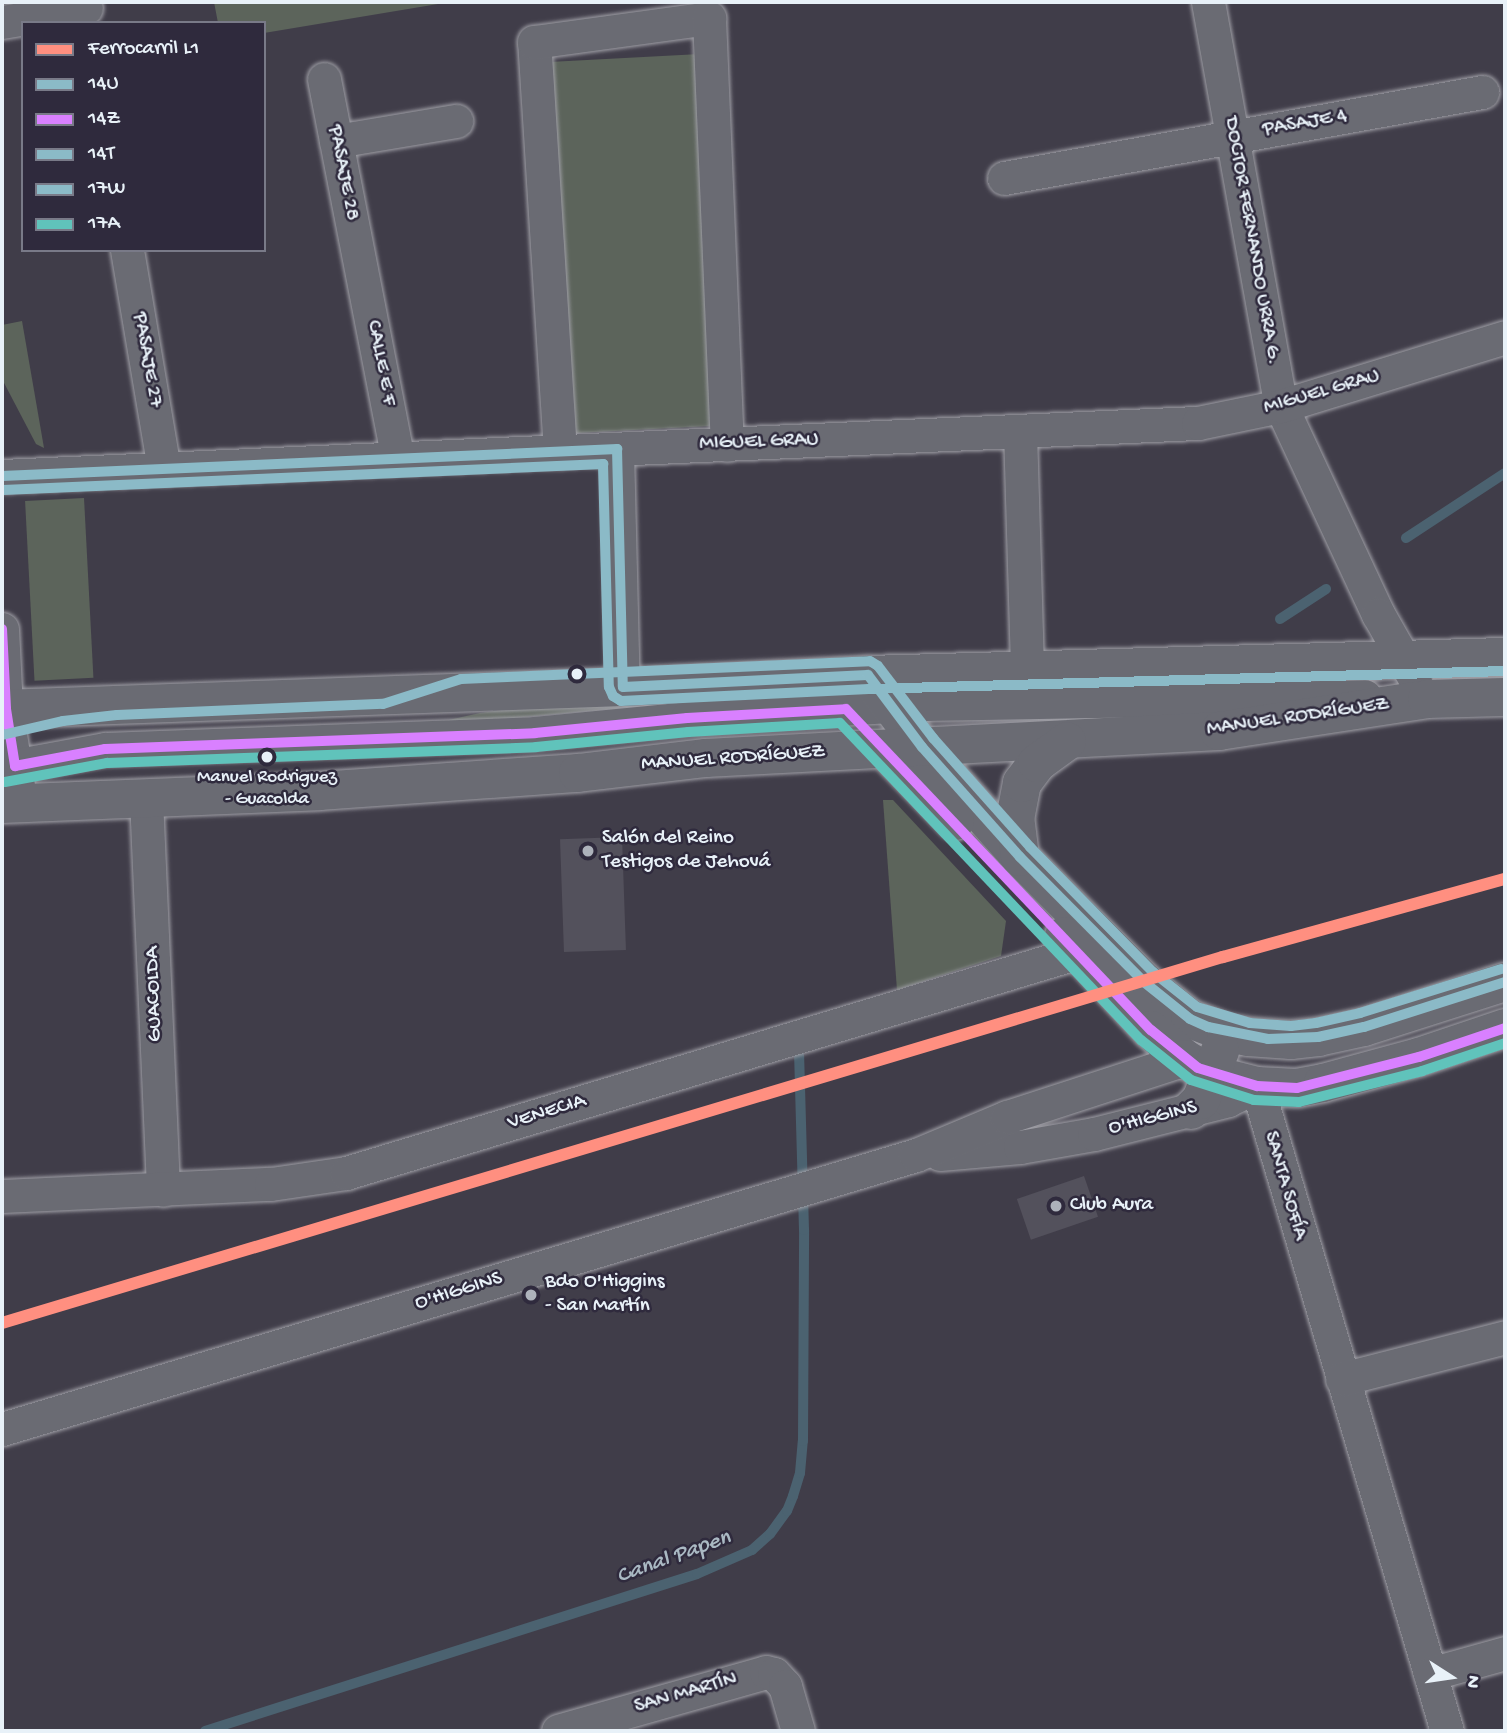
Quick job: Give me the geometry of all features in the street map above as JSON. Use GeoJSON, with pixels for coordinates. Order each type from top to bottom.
{"type":"FeatureCollection","features":[{"type":"Feature","properties":{"kind":"main road"},"geometry":{"type":"LineString","coordinates":[[4,709],[623,687],[869,675],[1505,657]]}},
{"type":"Feature","properties":{"kind":"main road"},"geometry":{"type":"LineString","coordinates":[[869,675],[894,705],[904,749],[1079,952],[1151,1030],[1199,1067],[1257,1086]]}},
{"type":"Feature","properties":{"kind":"main road","name":"MANUEL RODRÍGUEZ"},"geometry":{"type":"LineString","coordinates":[[11,804],[319,791],[578,773],[706,758],[1219,731],[1427,699],[1505,697]]}},
{"type":"Feature","properties":{"kind":"main road"},"geometry":{"type":"LineString","coordinates":[[1020,857],[1015,819],[1022,783],[1037,762],[1068,741]]}},
{"type":"Feature","properties":{"kind":"main road"},"geometry":{"type":"LineString","coordinates":[[904,749],[1020,857],[1163,999],[1190,1019],[1226,1033],[1291,1040],[1339,1034],[1505,982]]}},
{"type":"Feature","properties":{"kind":"main road","name":"O'HIGGINS"},"geometry":{"type":"LineString","coordinates":[[1257,1086],[1297,1088],[1323,1083],[1505,1028]]}},
{"type":"Feature","properties":{"kind":"main road"},"geometry":{"type":"LineString","coordinates":[[1191,1110],[1201,1100],[1199,1067],[1226,1033]]}},
{"type":"Feature","properties":{"kind":"street","name":"DOCTOR FERNANDO URRA G."},"geometry":{"type":"LineString","coordinates":[[1208,2],[1281,406],[1378,614],[1427,699]]}},
{"type":"Feature","properties":{"kind":"street"},"geometry":{"type":"LineString","coordinates":[[2,22],[87,11]]}},
{"type":"Feature","properties":{"kind":"street"},"geometry":{"type":"LineString","coordinates":[[561,452],[534,42],[709,18],[727,444]]}},
{"type":"Feature","properties":{"kind":"street","name":"PASAJE 28"},"geometry":{"type":"LineString","coordinates":[[324,79],[361,267]]}},
{"type":"Feature","properties":{"kind":"street","name":"PASAJE 4"},"geometry":{"type":"LineString","coordinates":[[1004,178],[1482,92]]}},
{"type":"Feature","properties":{"kind":"street"},"geometry":{"type":"LineString","coordinates":[[336,141],[456,121]]}},
{"type":"Feature","properties":{"kind":"street","name":"PASAJE 27"},"geometry":{"type":"LineString","coordinates":[[127,252],[164,469]]}},
{"type":"Feature","properties":{"kind":"street","name":"CALLE E F"},"geometry":{"type":"LineString","coordinates":[[361,267],[398,458]]}},
{"type":"Feature","properties":{"kind":"street","name":"MIGUEL GRAU"},"geometry":{"type":"LineString","coordinates":[[2,476],[1198,423],[1281,406],[1505,337]]}},
{"type":"Feature","properties":{"kind":"street"},"geometry":{"type":"LineString","coordinates":[[1020,432],[1027,671]]}},
{"type":"Feature","properties":{"kind":"street"},"geometry":{"type":"LineString","coordinates":[[617,449],[623,687]]}},
{"type":"Feature","properties":{"kind":"street"},"geometry":{"type":"LineString","coordinates":[[2,629],[4,709],[11,804]]}},
{"type":"Feature","properties":{"kind":"street"},"geometry":{"type":"LineString","coordinates":[[8,758],[66,734],[109,729],[385,718],[412,712],[462,693]]}},
{"type":"Feature","properties":{"kind":"street"},"geometry":{"type":"LineString","coordinates":[[8,758],[106,749],[535,733],[687,718],[894,705],[1330,696],[1427,699]]}},
{"type":"Feature","properties":{"kind":"street"},"geometry":{"type":"LineString","coordinates":[[846,709],[904,749]]}},
{"type":"Feature","properties":{"kind":"street","name":"GUACOLDA"},"geometry":{"type":"LineString","coordinates":[[146,798],[163,1190]]}},
{"type":"Feature","properties":{"kind":"street","name":"VENECIA"},"geometry":{"type":"LineString","coordinates":[[2,1196],[271,1184],[358,1170],[1079,952]]}},
{"type":"Feature","properties":{"kind":"street","name":"O'HIGGINS"},"geometry":{"type":"LineString","coordinates":[[2,1429],[916,1155],[1007,1117],[1199,1067]]}},
{"type":"Feature","properties":{"kind":"street","name":"O'HIGGINS"},"geometry":{"type":"LineString","coordinates":[[916,1155],[1020,1147],[1094,1134],[1191,1110],[1244,1094],[1257,1086]]}},
{"type":"Feature","properties":{"kind":"street","name":"SANTA SOFÍA"},"geometry":{"type":"LineString","coordinates":[[1257,1086],[1447,1731]]}},
{"type":"Feature","properties":{"kind":"street"},"geometry":{"type":"LineString","coordinates":[[1342,1379],[1505,1337]]}},
{"type":"Feature","properties":{"kind":"street"},"geometry":{"type":"LineString","coordinates":[[1430,1674],[1505,1653]]}},
{"type":"Feature","properties":{"kind":"street","name":"SAN MARTÍN"},"geometry":{"type":"LineString","coordinates":[[568,1730],[756,1673],[774,1674],[785,1686],[798,1731]]}},
{"type":"Feature","properties":{"kind":"shaded area"},"geometry":{"type":"Polygon","coordinates":[[[214,2],[450,2],[266,33],[266,21],[218,21],[214,2]]]}},
{"type":"Feature","properties":{"kind":"shaded area"},"geometry":{"type":"Polygon","coordinates":[[[700,54],[719,425],[550,434],[530,63],[700,54]]]}},
{"type":"Feature","properties":{"kind":"shaded area"},"geometry":{"type":"Polygon","coordinates":[[[22,321],[44,448],[36,444],[2,379],[2,325],[22,321]]]}},
{"type":"Feature","properties":{"kind":"shaded area"},"geometry":{"type":"Polygon","coordinates":[[[84,498],[93,678],[35,681],[25,501],[84,498]]]}},
{"type":"Feature","properties":{"kind":"shaded area"},"geometry":{"type":"Polygon","coordinates":[[[731,698],[417,727],[522,707],[731,698]]]}},
{"type":"Feature","properties":{"kind":"shaded area"},"geometry":{"type":"Polygon","coordinates":[[[883,800],[893,800],[1006,921],[1001,956],[897,990],[883,800]]]}},
{"type":"Feature","properties":{"kind":"building"},"geometry":{"type":"Polygon","coordinates":[[[622,837],[626,950],[564,952],[560,839],[622,837]]]}},
{"type":"Feature","properties":{"kind":"building","name":"Club Aura"},"geometry":{"type":"Polygon","coordinates":[[[1084,1176],[1098,1217],[1031,1240],[1017,1199],[1084,1176]]]}},
{"type":"Feature","properties":{"kind":"waterway","name":"Canal Papen"},"geometry":{"type":"LineString","coordinates":[[1406,538],[1505,473]]}},
{"type":"Feature","properties":{"kind":"waterway","name":"Canal Papen"},"geometry":{"type":"LineString","coordinates":[[1280,619],[1326,589]]}},
{"type":"Feature","properties":{"kind":"waterway","name":"Canal Papen"},"geometry":{"type":"LineString","coordinates":[[205,1731],[697,1574],[752,1550],[770,1534],[787,1511],[793,1496],[800,1473],[803,1441],[804,1230],[799,1056]]}},
{"type":"Feature","properties":{"kind":"rail line","name":"L1"},"geometry":{"type":"LineString","coordinates":[[2,1323],[1223,957],[1505,879]]}},
{"type":"Feature","properties":{"kind":"transit line","name":"14U"},"geometry":{"type":"LineString","coordinates":[[2,476],[617,449],[623,687],[868,675],[922,747],[1020,857],[1144,982],[1190,1019],[1208,1027],[1268,1039],[1318,1037],[1364,1027],[1505,982]]}},
{"type":"Feature","properties":{"kind":"transit line","name":"14T"},"geometry":{"type":"LineString","coordinates":[[3,490],[603,464],[609,687],[613,696],[621,701],[869,689],[1505,671]]}},
{"type":"Feature","properties":{"kind":"transit line","name":"14Z"},"geometry":{"type":"LineString","coordinates":[[2,629],[6,709],[15,766],[105,749],[535,733],[687,718],[846,709],[1151,1030],[1198,1068],[1257,1086],[1297,1088],[1419,1057],[1505,1028]]}},
{"type":"Feature","properties":{"kind":"transit line","name":"17W"},"geometry":{"type":"LineString","coordinates":[[2,735],[63,721],[117,715],[383,704],[461,679],[870,661],[878,666],[933,738],[1030,847],[1153,972],[1197,1007],[1250,1023],[1291,1026],[1316,1023],[1360,1013],[1501,969]]}},
{"type":"Feature","properties":{"kind":"transit line","name":"17A"},"geometry":{"type":"LineString","coordinates":[[5,782],[107,763],[536,747],[688,732],[840,723],[1141,1040],[1191,1080],[1254,1100],[1299,1102],[1422,1071],[1505,1043]]}},
{"type":"Feature","properties":{"kind":"place","name":"Manuel Rodriguez - Guacolda"},"geometry":{"type":"Point","coordinates":[267,757]}},
{"type":"Feature","properties":{"kind":"place","name":"Salón del Reino Testigos de Jehová"},"geometry":{"type":"Point","coordinates":[588,851]}},
{"type":"Feature","properties":{"kind":"place","name":"Club Aura"},"geometry":{"type":"Point","coordinates":[1056,1206]}},
{"type":"Feature","properties":{"kind":"place","name":"Bdo O'Higgins - San Martín"},"geometry":{"type":"Point","coordinates":[531,1295]}}]}
